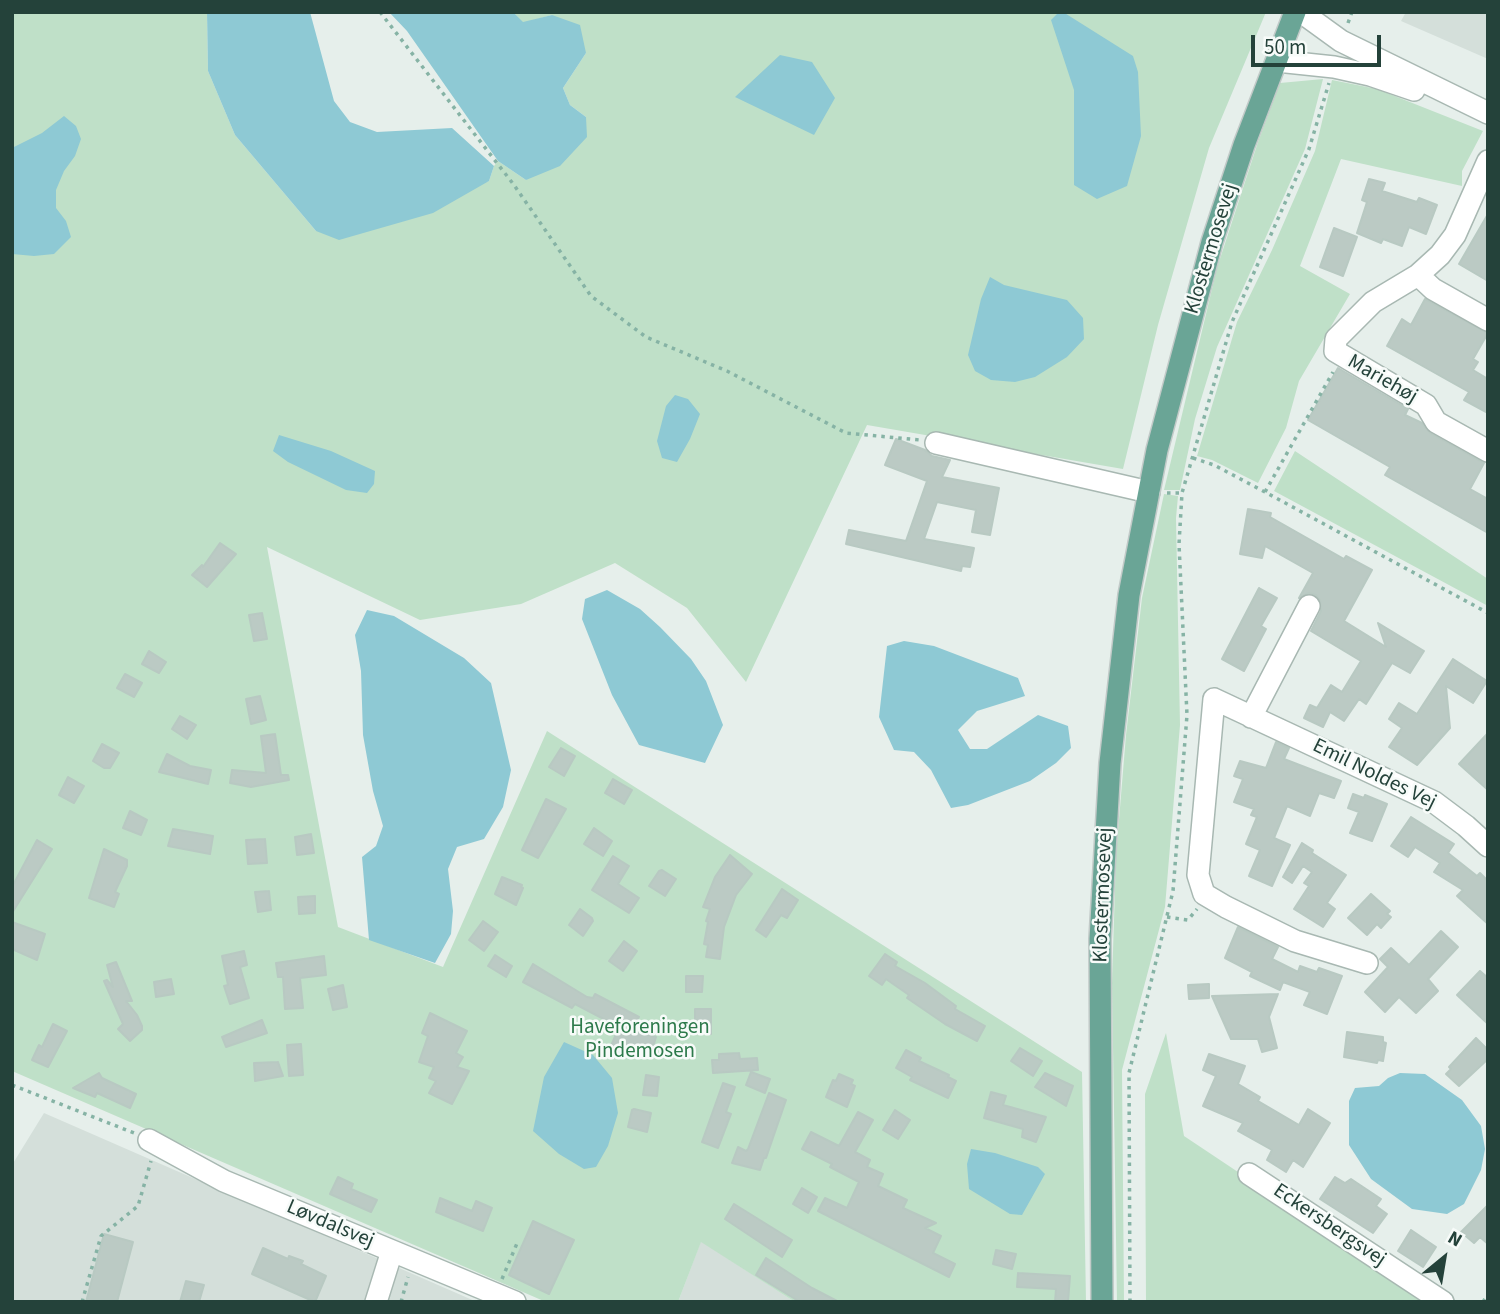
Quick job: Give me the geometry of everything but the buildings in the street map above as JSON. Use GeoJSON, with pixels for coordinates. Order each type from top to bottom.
{"type":"FeatureCollection","features":[{"type":"Feature","properties":{"kind":"main road","name":"Klostermosevej"},"geometry":{"type":"LineString","coordinates":[[1102,1302],[1100,939],[1110,762],[1129,595],[1175,377],[1212,242],[1244,145],[1295,12]]}},
{"type":"Feature","properties":{"kind":"street"},"geometry":{"type":"LineString","coordinates":[[1301,12],[1341,41],[1488,113]]}},
{"type":"Feature","properties":{"kind":"street"},"geometry":{"type":"LineString","coordinates":[[1277,61],[1334,67],[1370,75],[1436,96],[1454,97]]}},
{"type":"Feature","properties":{"kind":"street","name":"Mariehøj"},"geometry":{"type":"LineString","coordinates":[[1488,161],[1480,201],[1440,255],[1418,275],[1373,302],[1354,319],[1336,340],[1335,351],[1426,405],[1436,422],[1488,451]]}},
{"type":"Feature","properties":{"kind":"street"},"geometry":{"type":"LineString","coordinates":[[1418,275],[1433,289],[1488,320]]}},
{"type":"Feature","properties":{"kind":"street"},"geometry":{"type":"LineString","coordinates":[[936,443],[1149,492]]}},
{"type":"Feature","properties":{"kind":"street"},"geometry":{"type":"LineString","coordinates":[[1251,717],[1309,606]]}},
{"type":"Feature","properties":{"kind":"street","name":"Emil Noldes Vej"},"geometry":{"type":"LineString","coordinates":[[1204,894],[1198,875],[1214,699],[1434,802],[1488,846]]}},
{"type":"Feature","properties":{"kind":"street"},"geometry":{"type":"LineString","coordinates":[[1204,894],[1295,941],[1367,963]]}},
{"type":"Feature","properties":{"kind":"street","name":"Løvdalsvej"},"geometry":{"type":"LineString","coordinates":[[149,1140],[224,1181],[505,1298]]}},
{"type":"Feature","properties":{"kind":"street","name":"Eckersbergsvej"},"geometry":{"type":"LineString","coordinates":[[1249,1174],[1443,1302]]}},
{"type":"Feature","properties":{"kind":"street"},"geometry":{"type":"LineString","coordinates":[[376,1302],[392,1251]]}},
{"type":"Feature","properties":{"kind":"path"},"geometry":{"type":"LineString","coordinates":[[380,12],[514,185],[591,296],[646,337],[727,371],[846,433],[903,437],[936,443]]}},
{"type":"Feature","properties":{"kind":"path"},"geometry":{"type":"LineString","coordinates":[[1341,41],[1352,12]]}},
{"type":"Feature","properties":{"kind":"path"},"geometry":{"type":"LineString","coordinates":[[1129,1302],[1129,1073],[1173,891],[1187,715],[1179,544],[1182,494],[1232,322],[1309,149],[1334,67]]}},
{"type":"Feature","properties":{"kind":"path"},"geometry":{"type":"LineString","coordinates":[[1265,492],[1342,357]]}},
{"type":"Feature","properties":{"kind":"path"},"geometry":{"type":"LineString","coordinates":[[1193,458],[1214,465],[1488,612]]}},
{"type":"Feature","properties":{"kind":"path"},"geometry":{"type":"LineString","coordinates":[[1167,917],[1188,920],[1204,894]]}},
{"type":"Feature","properties":{"kind":"path"},"geometry":{"type":"LineString","coordinates":[[12,1085],[122,1127],[149,1140],[155,1148],[138,1206],[101,1236],[82,1302]]}},
{"type":"Feature","properties":{"kind":"path"},"geometry":{"type":"LineString","coordinates":[[505,1298],[519,1241]]}},
{"type":"Feature","properties":{"kind":"path"},"geometry":{"type":"LineString","coordinates":[[401,1302],[414,1260]]}},
{"type":"Feature","properties":{"kind":"path"},"geometry":{"type":"LineString","coordinates":[[1483,1302],[1488,1294]]}},
{"type":"Feature","properties":{"kind":"shaded area"},"geometry":{"type":"Polygon","coordinates":[[[1406,12],[1488,12],[1488,59],[1401,21],[1406,12]]]}},
{"type":"Feature","properties":{"kind":"shaded area"},"geometry":{"type":"Polygon","coordinates":[[[44,1113],[477,1302],[12,1302],[12,1165],[44,1113]]]}},
{"type":"Feature","properties":{"kind":"shaded area"},"geometry":{"type":"Polygon","coordinates":[[[701,1241],[795,1302],[678,1302],[701,1241]]]}},
{"type":"Feature","properties":{"kind":"green space","name":"Haveforeningen Pindemosen"},"geometry":{"type":"Polygon","coordinates":[[[12,12],[207,12],[208,71],[235,135],[316,231],[489,181],[498,161],[526,180],[586,117],[570,105],[563,88],[586,53],[552,15],[523,23],[513,12],[1266,12],[1209,148],[1158,325],[1123,469],[867,425],[746,682],[687,608],[615,563],[521,604],[420,620],[267,547],[338,927],[443,967],[547,731],[1082,1072],[1086,1302],[795,1302],[701,1242],[678,1302],[546,1302],[12,1071],[12,12]]]}},
{"type":"Feature","properties":{"kind":"green space"},"geometry":{"type":"Polygon","coordinates":[[[1323,79],[1305,149],[1217,347],[1195,419],[1180,490],[1164,490],[1217,268],[1280,83],[1323,79]]]}},
{"type":"Feature","properties":{"kind":"green space"},"geometry":{"type":"Polygon","coordinates":[[[1332,80],[1377,89],[1483,131],[1462,171],[1462,186],[1341,159],[1300,266],[1350,294],[1299,381],[1286,428],[1258,483],[1212,460],[1197,456],[1237,322],[1315,151],[1332,80]]]}},
{"type":"Feature","properties":{"kind":"green space"},"geometry":{"type":"Polygon","coordinates":[[[1295,451],[1488,579],[1488,606],[1274,491],[1295,451]]]}},
{"type":"Feature","properties":{"kind":"green space"},"geometry":{"type":"Polygon","coordinates":[[[1164,494],[1178,496],[1176,518],[1180,725],[1165,907],[1122,1070],[1124,1302],[1117,1302],[1112,983],[1116,856],[1126,735],[1142,598],[1164,494]]]}},
{"type":"Feature","properties":{"kind":"green space"},"geometry":{"type":"Polygon","coordinates":[[[1166,1033],[1184,1136],[1433,1302],[1146,1302],[1145,1094],[1166,1033]]]}},
{"type":"Feature","properties":{"kind":"water"},"geometry":{"type":"Polygon","coordinates":[[[207,12],[310,12],[334,101],[350,122],[377,132],[452,128],[494,166],[489,181],[433,213],[339,240],[316,231],[235,135],[208,71],[207,12]]]}},
{"type":"Feature","properties":{"kind":"water"},"geometry":{"type":"Polygon","coordinates":[[[389,12],[513,12],[523,22],[552,15],[580,25],[586,53],[563,88],[570,105],[586,117],[587,137],[560,166],[526,180],[498,161],[407,31],[389,12]]]}},
{"type":"Feature","properties":{"kind":"water"},"geometry":{"type":"Polygon","coordinates":[[[1059,12],[1133,56],[1138,72],[1141,136],[1127,186],[1097,199],[1074,185],[1074,90],[1051,20],[1059,12]]]}},
{"type":"Feature","properties":{"kind":"water"},"geometry":{"type":"Polygon","coordinates":[[[780,55],[812,62],[835,98],[814,135],[735,97],[780,55]]]}},
{"type":"Feature","properties":{"kind":"water"},"geometry":{"type":"Polygon","coordinates":[[[64,116],[76,126],[81,139],[56,190],[56,208],[66,221],[71,237],[54,254],[12,254],[12,148],[42,133],[64,116]]]}},
{"type":"Feature","properties":{"kind":"water"},"geometry":{"type":"Polygon","coordinates":[[[990,277],[1004,285],[1067,300],[1083,318],[1084,339],[1067,357],[1035,377],[1015,382],[991,380],[975,371],[968,355],[981,299],[990,277]]]}},
{"type":"Feature","properties":{"kind":"water"},"geometry":{"type":"Polygon","coordinates":[[[675,395],[688,399],[700,414],[677,462],[662,458],[657,441],[666,406],[675,395]]]}},
{"type":"Feature","properties":{"kind":"water"},"geometry":{"type":"Polygon","coordinates":[[[279,435],[331,451],[375,471],[374,484],[367,493],[346,490],[288,462],[273,451],[279,435]]]}},
{"type":"Feature","properties":{"kind":"water"},"geometry":{"type":"Polygon","coordinates":[[[607,590],[640,609],[660,627],[691,659],[706,681],[723,725],[705,763],[639,745],[612,695],[582,619],[585,599],[607,590]]]}},
{"type":"Feature","properties":{"kind":"water"},"geometry":{"type":"Polygon","coordinates":[[[367,610],[394,616],[464,658],[491,683],[511,770],[503,807],[484,839],[457,847],[448,869],[453,911],[451,934],[435,963],[369,940],[362,857],[376,846],[383,826],[373,791],[363,735],[361,671],[355,635],[367,610]]]}},
{"type":"Feature","properties":{"kind":"water"},"geometry":{"type":"Polygon","coordinates":[[[904,641],[934,646],[1018,678],[1025,696],[977,711],[958,730],[970,749],[987,749],[1038,715],[1068,726],[1071,748],[1056,763],[1030,781],[968,805],[951,808],[931,770],[914,752],[894,750],[879,717],[887,646],[904,641]]]}},
{"type":"Feature","properties":{"kind":"water"},"geometry":{"type":"Polygon","coordinates":[[[564,1042],[593,1055],[612,1078],[618,1113],[608,1146],[596,1167],[584,1169],[559,1154],[533,1131],[544,1077],[564,1042]]]}},
{"type":"Feature","properties":{"kind":"water"},"geometry":{"type":"Polygon","coordinates":[[[1400,1073],[1425,1074],[1462,1100],[1481,1126],[1485,1149],[1481,1170],[1464,1204],[1447,1214],[1412,1209],[1371,1179],[1349,1145],[1349,1101],[1355,1088],[1379,1086],[1400,1073]]]}},
{"type":"Feature","properties":{"kind":"water"},"geometry":{"type":"Polygon","coordinates":[[[971,1149],[995,1153],[1038,1167],[1045,1174],[1022,1215],[1010,1214],[969,1189],[967,1164],[971,1149]]]}}]}
